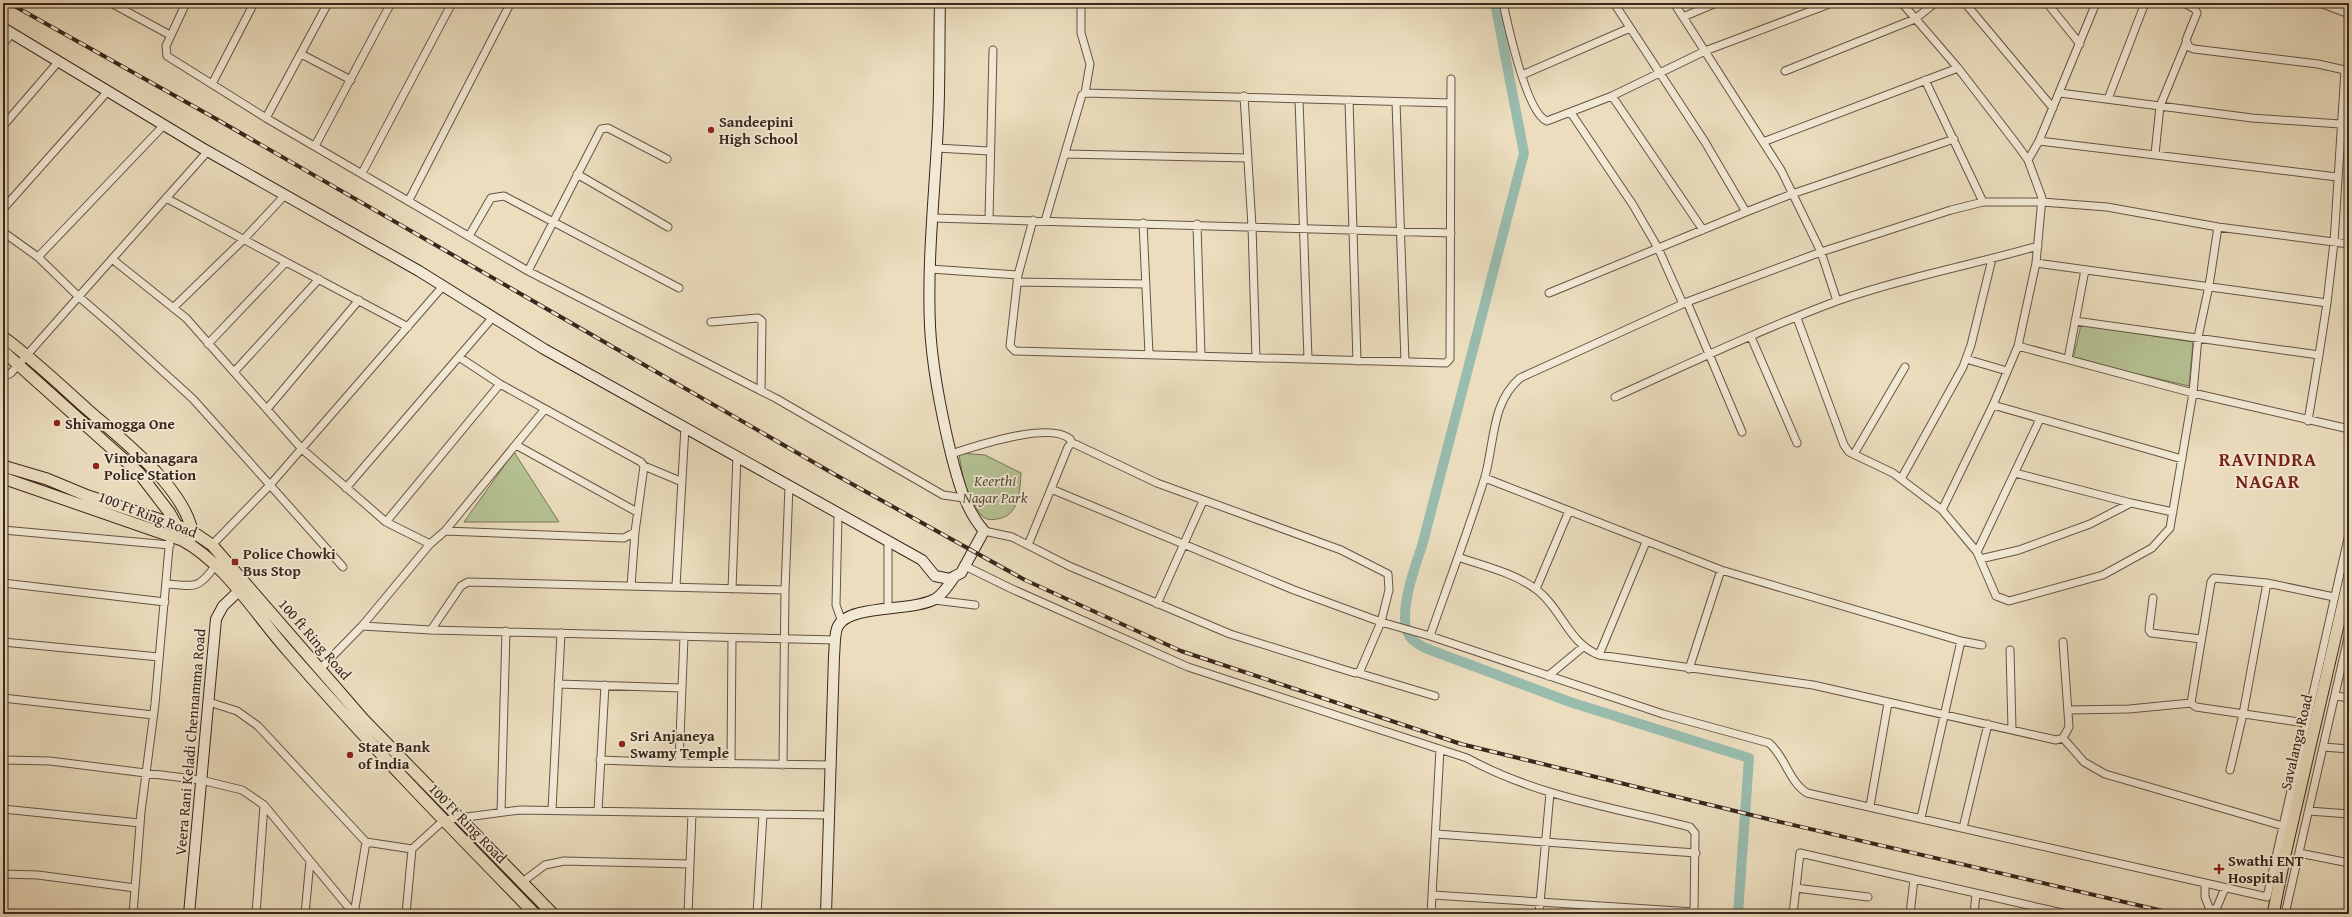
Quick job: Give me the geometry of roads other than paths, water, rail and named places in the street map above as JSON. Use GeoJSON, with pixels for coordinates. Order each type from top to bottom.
{"type":"FeatureCollection","features":[{"type":"Feature","properties":{"kind":"main road"},"geometry":{"type":"LineString","coordinates":[[3,337],[26,354],[150,466],[184,510],[193,532],[195,547]]}},
{"type":"Feature","properties":{"kind":"main road"},"geometry":{"type":"LineString","coordinates":[[3,351],[139,473],[176,525],[182,540]]}},
{"type":"Feature","properties":{"kind":"main road","name":"100 ft Ring Road"},"geometry":{"type":"LineString","coordinates":[[3,466],[47,479],[88,496],[176,525],[193,532],[212,544],[321,668],[364,720],[521,883],[553,914]]}},
{"type":"Feature","properties":{"kind":"main road","name":"100 Ft Ring Road"},"geometry":{"type":"LineString","coordinates":[[3,478],[170,541],[182,540],[195,547],[238,591],[287,651],[444,820],[535,914]]}},
{"type":"Feature","properties":{"kind":"main road","name":"Savalanga Road"},"geometry":{"type":"LineString","coordinates":[[2273,914],[2286,850],[2349,578]]}},
{"type":"Feature","properties":{"kind":"street"},"geometry":{"type":"LineString","coordinates":[[111,3],[170,36]]}},
{"type":"Feature","properties":{"kind":"street"},"geometry":{"type":"LineString","coordinates":[[186,3],[166,46],[167,56],[266,118],[409,200],[528,271],[761,391],[943,495],[964,498]]}},
{"type":"Feature","properties":{"kind":"street"},"geometry":{"type":"LineString","coordinates":[[212,84],[254,3]]}},
{"type":"Feature","properties":{"kind":"street"},"geometry":{"type":"LineString","coordinates":[[266,118],[328,3]]}},
{"type":"Feature","properties":{"kind":"street"},"geometry":{"type":"LineString","coordinates":[[315,146],[391,3]]}},
{"type":"Feature","properties":{"kind":"street"},"geometry":{"type":"LineString","coordinates":[[362,173],[452,3]]}},
{"type":"Feature","properties":{"kind":"street"},"geometry":{"type":"LineString","coordinates":[[409,200],[509,6],[508,3]]}},
{"type":"Feature","properties":{"kind":"street"},"geometry":{"type":"LineString","coordinates":[[940,3],[937,148],[930,269],[930,328],[934,365],[951,454],[964,498],[976,522],[984,531],[1012,537],[1069,566],[1230,634],[1435,696]]}},
{"type":"Feature","properties":{"kind":"street"},"geometry":{"type":"LineString","coordinates":[[1045,220],[1082,95],[1085,93],[1090,64],[1081,33],[1081,3]]}},
{"type":"Feature","properties":{"kind":"street"},"geometry":{"type":"LineString","coordinates":[[1503,3],[1516,59],[1535,110],[1542,120],[1547,121],[1571,114],[1612,96],[1705,51],[1832,3]]}},
{"type":"Feature","properties":{"kind":"street"},"geometry":{"type":"LineString","coordinates":[[1614,3],[1661,72],[1746,212]]}},
{"type":"Feature","properties":{"kind":"street"},"geometry":{"type":"LineString","coordinates":[[1674,3],[1781,170],[1821,252],[1837,301]]}},
{"type":"Feature","properties":{"kind":"street"},"geometry":{"type":"LineString","coordinates":[[1684,17],[1716,3]]}},
{"type":"Feature","properties":{"kind":"street"},"geometry":{"type":"LineString","coordinates":[[1902,3],[1958,68],[2028,160],[2042,198],[2036,263],[2018,346],[1993,405],[1942,510]]}},
{"type":"Feature","properties":{"kind":"street"},"geometry":{"type":"LineString","coordinates":[[1785,71],[1915,19],[1935,3]]}},
{"type":"Feature","properties":{"kind":"street"},"geometry":{"type":"LineString","coordinates":[[1965,3],[2053,108]]}},
{"type":"Feature","properties":{"kind":"street"},"geometry":{"type":"LineString","coordinates":[[2047,3],[2080,44]]}},
{"type":"Feature","properties":{"kind":"street"},"geometry":{"type":"LineString","coordinates":[[2028,160],[2039,141],[2096,3]]}},
{"type":"Feature","properties":{"kind":"street"},"geometry":{"type":"LineString","coordinates":[[2108,99],[2145,3]]}},
{"type":"Feature","properties":{"kind":"street"},"geometry":{"type":"LineString","coordinates":[[2155,154],[2160,106],[2186,43],[2186,37],[2197,13],[2195,9],[2184,3]]}},
{"type":"Feature","properties":{"kind":"street"},"geometry":{"type":"LineString","coordinates":[[2320,3],[2349,14]]}},
{"type":"Feature","properties":{"kind":"street"},"geometry":{"type":"LineString","coordinates":[[3,28],[208,151],[444,286],[544,349],[685,427],[838,515],[922,560],[935,576],[950,579],[961,573],[984,531]]}},
{"type":"Feature","properties":{"kind":"street"},"geometry":{"type":"LineString","coordinates":[[1522,75],[1630,28]]}},
{"type":"Feature","properties":{"kind":"street"},"geometry":{"type":"LineString","coordinates":[[3,44],[12,33]]}},
{"type":"Feature","properties":{"kind":"street"},"geometry":{"type":"LineString","coordinates":[[2186,43],[2194,49],[2318,64],[2347,71],[2340,124],[2334,242],[2328,303],[2308,421]]}},
{"type":"Feature","properties":{"kind":"street"},"geometry":{"type":"LineString","coordinates":[[988,219],[993,50]]}},
{"type":"Feature","properties":{"kind":"street"},"geometry":{"type":"LineString","coordinates":[[301,54],[350,80]]}},
{"type":"Feature","properties":{"kind":"street"},"geometry":{"type":"LineString","coordinates":[[3,126],[59,61]]}},
{"type":"Feature","properties":{"kind":"street"},"geometry":{"type":"LineString","coordinates":[[1763,142],[1958,68]]}},
{"type":"Feature","properties":{"kind":"street"},"geometry":{"type":"LineString","coordinates":[[1033,220],[1018,278],[1011,349],[1015,351],[1446,363],[1450,358],[1451,79]]}},
{"type":"Feature","properties":{"kind":"street"},"geometry":{"type":"LineString","coordinates":[[1925,80],[1983,202]]}},
{"type":"Feature","properties":{"kind":"street"},"geometry":{"type":"LineString","coordinates":[[3,209],[108,91]]}},
{"type":"Feature","properties":{"kind":"street"},"geometry":{"type":"LineString","coordinates":[[2060,92],[2252,118],[2340,124]]}},
{"type":"Feature","properties":{"kind":"street"},"geometry":{"type":"LineString","coordinates":[[1085,93],[1244,96],[1451,103]]}},
{"type":"Feature","properties":{"kind":"street"},"geometry":{"type":"LineString","coordinates":[[1244,96],[1252,226],[1256,358]]}},
{"type":"Feature","properties":{"kind":"street"},"geometry":{"type":"LineString","coordinates":[[1612,96],[1703,230]]}},
{"type":"Feature","properties":{"kind":"street"},"geometry":{"type":"LineString","coordinates":[[1299,99],[1308,359]]}},
{"type":"Feature","properties":{"kind":"street"},"geometry":{"type":"LineString","coordinates":[[1349,100],[1357,361]]}},
{"type":"Feature","properties":{"kind":"street"},"geometry":{"type":"LineString","coordinates":[[1396,102],[1405,362]]}},
{"type":"Feature","properties":{"kind":"street"},"geometry":{"type":"LineString","coordinates":[[1571,114],[1633,205],[1658,248],[1710,354],[1742,432]]}},
{"type":"Feature","properties":{"kind":"street"},"geometry":{"type":"LineString","coordinates":[[38,257],[164,124]]}},
{"type":"Feature","properties":{"kind":"street"},"geometry":{"type":"LineString","coordinates":[[528,271],[600,129],[604,128],[666,159]]}},
{"type":"Feature","properties":{"kind":"street"},"geometry":{"type":"LineString","coordinates":[[1550,293],[1792,194],[1954,139]]}},
{"type":"Feature","properties":{"kind":"street"},"geometry":{"type":"LineString","coordinates":[[2039,141],[2338,177]]}},
{"type":"Feature","properties":{"kind":"street"},"geometry":{"type":"LineString","coordinates":[[937,148],[989,151]]}},
{"type":"Feature","properties":{"kind":"street"},"geometry":{"type":"LineString","coordinates":[[3,377],[11,373],[26,354],[208,151]]}},
{"type":"Feature","properties":{"kind":"street"},"geometry":{"type":"LineString","coordinates":[[1065,154],[1248,158]]}},
{"type":"Feature","properties":{"kind":"street"},"geometry":{"type":"LineString","coordinates":[[577,174],[668,227]]}},
{"type":"Feature","properties":{"kind":"street"},"geometry":{"type":"LineString","coordinates":[[173,308],[244,239],[285,195]]}},
{"type":"Feature","properties":{"kind":"street"},"geometry":{"type":"LineString","coordinates":[[470,236],[491,198],[498,195],[504,196],[679,288]]}},
{"type":"Feature","properties":{"kind":"street"},"geometry":{"type":"LineString","coordinates":[[166,198],[408,327]]}},
{"type":"Feature","properties":{"kind":"street"},"geometry":{"type":"LineString","coordinates":[[1430,636],[1485,478],[1492,432],[1497,413],[1516,381],[1579,349],[1685,303],[1821,252],[1951,210],[1983,202],[2042,202],[2107,207],[2218,227],[2349,244]]}},
{"type":"Feature","properties":{"kind":"street"},"geometry":{"type":"LineString","coordinates":[[933,218],[1197,224],[1451,233]]}},
{"type":"Feature","properties":{"kind":"street"},"geometry":{"type":"LineString","coordinates":[[1143,223],[1149,354]]}},
{"type":"Feature","properties":{"kind":"street"},"geometry":{"type":"LineString","coordinates":[[1197,224],[1201,356]]}},
{"type":"Feature","properties":{"kind":"street"},"geometry":{"type":"LineString","coordinates":[[1797,318],[1844,445],[1849,452],[1901,479],[1942,510],[1978,555],[1996,596],[2009,601],[2103,575],[2152,548],[2170,528],[2193,392],[2198,337],[2209,286],[2218,227]]}},
{"type":"Feature","properties":{"kind":"street"},"geometry":{"type":"LineString","coordinates":[[3,232],[38,257],[78,296],[193,399],[343,567]]}},
{"type":"Feature","properties":{"kind":"street"},"geometry":{"type":"LineString","coordinates":[[1615,397],[1710,354],[1837,301],[2038,246]]}},
{"type":"Feature","properties":{"kind":"street"},"geometry":{"type":"LineString","coordinates":[[112,259],[186,318],[302,449],[386,522],[430,544]]}},
{"type":"Feature","properties":{"kind":"street"},"geometry":{"type":"LineString","coordinates":[[1901,479],[1966,359],[1992,259]]}},
{"type":"Feature","properties":{"kind":"street"},"geometry":{"type":"LineString","coordinates":[[208,344],[286,262]]}},
{"type":"Feature","properties":{"kind":"street"},"geometry":{"type":"LineString","coordinates":[[2036,263],[2328,303]]}},
{"type":"Feature","properties":{"kind":"street"},"geometry":{"type":"LineString","coordinates":[[930,269],[1018,278],[1146,284]]}},
{"type":"Feature","properties":{"kind":"street"},"geometry":{"type":"LineString","coordinates":[[2068,359],[2085,270]]}},
{"type":"Feature","properties":{"kind":"street"},"geometry":{"type":"LineString","coordinates":[[235,372],[319,279]]}},
{"type":"Feature","properties":{"kind":"street"},"geometry":{"type":"LineString","coordinates":[[212,544],[302,449],[444,286]]}},
{"type":"Feature","properties":{"kind":"street"},"geometry":{"type":"LineString","coordinates":[[267,408],[359,300]]}},
{"type":"Feature","properties":{"kind":"street"},"geometry":{"type":"LineString","coordinates":[[346,488],[493,317]]}},
{"type":"Feature","properties":{"kind":"street"},"geometry":{"type":"LineString","coordinates":[[711,322],[758,318],[762,321],[761,391]]}},
{"type":"Feature","properties":{"kind":"street"},"geometry":{"type":"LineString","coordinates":[[2075,321],[2319,355]]}},
{"type":"Feature","properties":{"kind":"street"},"geometry":{"type":"LineString","coordinates":[[1752,337],[1797,442]]}},
{"type":"Feature","properties":{"kind":"street"},"geometry":{"type":"LineString","coordinates":[[2018,346],[2308,421],[2349,429]]}},
{"type":"Feature","properties":{"kind":"street"},"geometry":{"type":"LineString","coordinates":[[459,357],[500,384],[641,462],[644,466],[680,481]]}},
{"type":"Feature","properties":{"kind":"street"},"geometry":{"type":"LineString","coordinates":[[1966,359],[2007,371]]}},
{"type":"Feature","properties":{"kind":"street"},"geometry":{"type":"LineString","coordinates":[[1854,454],[1905,367]]}},
{"type":"Feature","properties":{"kind":"street"},"geometry":{"type":"LineString","coordinates":[[386,522],[500,384]]}},
{"type":"Feature","properties":{"kind":"street"},"geometry":{"type":"LineString","coordinates":[[1993,405],[2182,459]]}},
{"type":"Feature","properties":{"kind":"street"},"geometry":{"type":"LineString","coordinates":[[321,668],[362,626],[430,544],[445,531],[545,409]]}},
{"type":"Feature","properties":{"kind":"street"},"geometry":{"type":"LineString","coordinates":[[1978,555],[2040,419]]}},
{"type":"Feature","properties":{"kind":"street"},"geometry":{"type":"LineString","coordinates":[[676,586],[680,481],[685,427]]}},
{"type":"Feature","properties":{"kind":"street"},"geometry":{"type":"LineString","coordinates":[[951,454],[985,443],[1030,434],[1060,433],[1070,439],[1072,443],[1157,483],[1203,501],[1334,547],[1388,574],[1389,590],[1381,622],[1358,673]]}},
{"type":"Feature","properties":{"kind":"street"},"geometry":{"type":"LineString","coordinates":[[1028,545],[1051,488],[1072,443]]}},
{"type":"Feature","properties":{"kind":"street"},"geometry":{"type":"LineString","coordinates":[[516,445],[637,512]]}},
{"type":"Feature","properties":{"kind":"street"},"geometry":{"type":"LineString","coordinates":[[732,589],[736,456]]}},
{"type":"Feature","properties":{"kind":"street"},"geometry":{"type":"LineString","coordinates":[[631,586],[637,512],[644,466]]}},
{"type":"Feature","properties":{"kind":"street"},"geometry":{"type":"LineString","coordinates":[[2015,473],[2131,503],[2173,512]]}},
{"type":"Feature","properties":{"kind":"street"},"geometry":{"type":"LineString","coordinates":[[1485,478],[1720,570],[1961,641],[1982,645]]}},
{"type":"Feature","properties":{"kind":"street"},"geometry":{"type":"LineString","coordinates":[[783,765],[785,590],[789,486]]}},
{"type":"Feature","properties":{"kind":"street"},"geometry":{"type":"LineString","coordinates":[[1051,488],[1301,593],[1381,622],[1430,636],[1663,714],[1769,743],[1776,748],[1801,790],[1807,793],[1870,806],[2225,888],[2267,896],[2349,534]]}},
{"type":"Feature","properties":{"kind":"street"},"geometry":{"type":"LineString","coordinates":[[1157,604],[1203,501]]}},
{"type":"Feature","properties":{"kind":"street"},"geometry":{"type":"LineString","coordinates":[[1978,555],[2019,550],[2090,524],[2131,503]]}},
{"type":"Feature","properties":{"kind":"street"},"geometry":{"type":"LineString","coordinates":[[1536,589],[1569,511]]}},
{"type":"Feature","properties":{"kind":"street"},"geometry":{"type":"LineString","coordinates":[[838,515],[836,605],[842,622]]}},
{"type":"Feature","properties":{"kind":"street"},"geometry":{"type":"LineString","coordinates":[[3,530],[170,541],[167,584],[140,823],[133,914]]}},
{"type":"Feature","properties":{"kind":"street"},"geometry":{"type":"LineString","coordinates":[[445,531],[624,538],[635,532]]}},
{"type":"Feature","properties":{"kind":"street"},"geometry":{"type":"LineString","coordinates":[[888,542],[888,609]]}},
{"type":"Feature","properties":{"kind":"street"},"geometry":{"type":"LineString","coordinates":[[1599,655],[1646,542]]}},
{"type":"Feature","properties":{"kind":"street"},"geometry":{"type":"LineString","coordinates":[[1458,557],[1518,579],[1536,589],[1547,599],[1583,647],[1599,655],[1689,669],[1812,685],[1888,703],[1944,713],[2056,740],[2063,738],[2069,727],[2064,642]]}},
{"type":"Feature","properties":{"kind":"street"},"geometry":{"type":"LineString","coordinates":[[167,584],[194,586],[202,583],[215,566]]}},
{"type":"Feature","properties":{"kind":"street"},"geometry":{"type":"LineString","coordinates":[[966,566],[1012,589],[1188,667],[1467,758],[1507,778],[1550,793],[1690,826],[1695,832],[1696,853],[1694,913],[1433,895]]}},
{"type":"Feature","properties":{"kind":"street"},"geometry":{"type":"LineString","coordinates":[[1689,669],[1720,570]]}},
{"type":"Feature","properties":{"kind":"street"},"geometry":{"type":"LineString","coordinates":[[826,914],[832,765],[834,656],[838,626],[858,613],[914,606],[934,600],[942,594],[955,576]]}},
{"type":"Feature","properties":{"kind":"street"},"geometry":{"type":"LineString","coordinates":[[2191,704],[2201,640],[2214,578],[2267,583],[2334,597]]}},
{"type":"Feature","properties":{"kind":"street"},"geometry":{"type":"LineString","coordinates":[[431,630],[461,586],[468,582],[676,586],[785,590]]}},
{"type":"Feature","properties":{"kind":"street"},"geometry":{"type":"LineString","coordinates":[[3,583],[165,602]]}},
{"type":"Feature","properties":{"kind":"street"},"geometry":{"type":"LineString","coordinates":[[2230,770],[2243,714],[2267,583]]}},
{"type":"Feature","properties":{"kind":"street","name":"Veera Rani Keladi Chennamma Road"},"geometry":{"type":"LineString","coordinates":[[189,914],[210,702],[216,619],[223,606],[247,584]]}},
{"type":"Feature","properties":{"kind":"street"},"geometry":{"type":"LineString","coordinates":[[2153,598],[2149,630],[2151,632],[2201,640]]}},
{"type":"Feature","properties":{"kind":"street"},"geometry":{"type":"LineString","coordinates":[[934,600],[975,605]]}},
{"type":"Feature","properties":{"kind":"street"},"geometry":{"type":"LineString","coordinates":[[362,626],[431,630],[784,640],[836,640]]}},
{"type":"Feature","properties":{"kind":"street"},"geometry":{"type":"LineString","coordinates":[[501,812],[506,631]]}},
{"type":"Feature","properties":{"kind":"street"},"geometry":{"type":"LineString","coordinates":[[552,810],[561,633]]}},
{"type":"Feature","properties":{"kind":"street"},"geometry":{"type":"LineString","coordinates":[[2285,914],[2336,696],[2349,633]]}},
{"type":"Feature","properties":{"kind":"street"},"geometry":{"type":"LineString","coordinates":[[679,763],[684,637]]}},
{"type":"Feature","properties":{"kind":"street"},"geometry":{"type":"LineString","coordinates":[[731,764],[732,638]]}},
{"type":"Feature","properties":{"kind":"street"},"geometry":{"type":"LineString","coordinates":[[1921,818],[1961,641]]}},
{"type":"Feature","properties":{"kind":"street"},"geometry":{"type":"LineString","coordinates":[[3,642],[159,657]]}},
{"type":"Feature","properties":{"kind":"street"},"geometry":{"type":"LineString","coordinates":[[1548,676],[1583,647]]}},
{"type":"Feature","properties":{"kind":"street"},"geometry":{"type":"LineString","coordinates":[[2010,650],[2012,729]]}},
{"type":"Feature","properties":{"kind":"street"},"geometry":{"type":"LineString","coordinates":[[558,684],[682,688]]}},
{"type":"Feature","properties":{"kind":"street"},"geometry":{"type":"LineString","coordinates":[[598,811],[604,685]]}},
{"type":"Feature","properties":{"kind":"street"},"geometry":{"type":"LineString","coordinates":[[2336,696],[2349,698]]}},
{"type":"Feature","properties":{"kind":"street"},"geometry":{"type":"LineString","coordinates":[[3,698],[153,715]]}},
{"type":"Feature","properties":{"kind":"street"},"geometry":{"type":"LineString","coordinates":[[210,702],[237,711],[258,726],[366,842],[412,849]]}},
{"type":"Feature","properties":{"kind":"street"},"geometry":{"type":"LineString","coordinates":[[1870,806],[1888,703]]}},
{"type":"Feature","properties":{"kind":"street"},"geometry":{"type":"LineString","coordinates":[[2068,710],[2129,710],[2191,704],[2196,708],[2306,723]]}},
{"type":"Feature","properties":{"kind":"street"},"geometry":{"type":"LineString","coordinates":[[1963,828],[1988,724]]}},
{"type":"Feature","properties":{"kind":"street"},"geometry":{"type":"LineString","coordinates":[[2063,738],[2084,762],[2105,774],[2283,826]]}},
{"type":"Feature","properties":{"kind":"street"},"geometry":{"type":"LineString","coordinates":[[2323,747],[2349,749]]}},
{"type":"Feature","properties":{"kind":"street"},"geometry":{"type":"LineString","coordinates":[[1431,914],[1440,749]]}},
{"type":"Feature","properties":{"kind":"street"},"geometry":{"type":"LineString","coordinates":[[3,760],[50,761],[202,780],[242,790],[264,805],[354,914]]}},
{"type":"Feature","properties":{"kind":"street"},"geometry":{"type":"LineString","coordinates":[[600,760],[679,763],[832,765]]}},
{"type":"Feature","properties":{"kind":"street"},"geometry":{"type":"LineString","coordinates":[[1539,914],[1550,793]]}},
{"type":"Feature","properties":{"kind":"street"},"geometry":{"type":"LineString","coordinates":[[256,914],[264,805]]}},
{"type":"Feature","properties":{"kind":"street"},"geometry":{"type":"LineString","coordinates":[[3,809],[140,823]]}},
{"type":"Feature","properties":{"kind":"street"},"geometry":{"type":"LineString","coordinates":[[406,914],[412,849],[444,820],[501,812],[552,810],[829,815]]}},
{"type":"Feature","properties":{"kind":"street"},"geometry":{"type":"LineString","coordinates":[[2309,811],[2349,814]]}},
{"type":"Feature","properties":{"kind":"street"},"geometry":{"type":"LineString","coordinates":[[688,914],[692,813]]}},
{"type":"Feature","properties":{"kind":"street"},"geometry":{"type":"LineString","coordinates":[[757,914],[763,814]]}},
{"type":"Feature","properties":{"kind":"street"},"geometry":{"type":"LineString","coordinates":[[1436,834],[1696,853]]}},
{"type":"Feature","properties":{"kind":"street"},"geometry":{"type":"LineString","coordinates":[[354,914],[366,842]]}},
{"type":"Feature","properties":{"kind":"street"},"geometry":{"type":"LineString","coordinates":[[1793,914],[1800,853],[1976,894],[2040,911],[2067,914]]}},
{"type":"Feature","properties":{"kind":"street"},"geometry":{"type":"LineString","coordinates":[[2299,853],[2349,863]]}},
{"type":"Feature","properties":{"kind":"street"},"geometry":{"type":"LineString","coordinates":[[305,914],[310,861]]}},
{"type":"Feature","properties":{"kind":"street"},"geometry":{"type":"LineString","coordinates":[[521,883],[545,865],[564,861],[690,864]]}},
{"type":"Feature","properties":{"kind":"street"},"geometry":{"type":"LineString","coordinates":[[3,874],[38,875],[135,888]]}},
{"type":"Feature","properties":{"kind":"street"},"geometry":{"type":"LineString","coordinates":[[1910,914],[1914,880]]}},
{"type":"Feature","properties":{"kind":"street"},"geometry":{"type":"LineString","coordinates":[[2205,883],[2205,897],[2209,913],[2217,906],[2225,888]]}},
{"type":"Feature","properties":{"kind":"street"},"geometry":{"type":"LineString","coordinates":[[1796,888],[1868,897]]}},
{"type":"Feature","properties":{"kind":"street"},"geometry":{"type":"LineString","coordinates":[[1974,914],[1976,894]]}},
{"type":"Feature","properties":{"kind":"street"},"geometry":{"type":"LineString","coordinates":[[2293,914],[2302,914]]}},
{"type":"Feature","properties":{"kind":"waterway"},"geometry":{"type":"LineString","coordinates":[[1495,3],[1524,153],[1422,546],[1411,579],[1406,605],[1406,628],[1411,639],[1425,648],[1570,702],[1749,758],[1738,914]]}},
{"type":"Feature","properties":{"kind":"railway"},"geometry":{"type":"LineString","coordinates":[[9,3],[211,116],[834,474],[1025,580],[1181,651],[1461,744],[1776,821],[2176,914]]}},
{"type":"Feature","properties":{"kind":"place","name":"Sandeepini High School"},"geometry":{"type":"Point","coordinates":[711,130]}},
{"type":"Feature","properties":{"kind":"place","name":"Shivamogga One"},"geometry":{"type":"Point","coordinates":[57,423]}},
{"type":"Feature","properties":{"kind":"place","name":"Vinobanagara Police Station"},"geometry":{"type":"Point","coordinates":[96,466]}},
{"type":"Feature","properties":{"kind":"place","name":"Police Chowki Bus Stop"},"geometry":{"type":"Point","coordinates":[235,562]}},
{"type":"Feature","properties":{"kind":"place","name":"Sri Anjaneya Swamy Temple"},"geometry":{"type":"Point","coordinates":[622,744]}},
{"type":"Feature","properties":{"kind":"place","name":"State Bank of India"},"geometry":{"type":"Point","coordinates":[350,755]}},
{"type":"Feature","properties":{"kind":"place","name":"Swathi ENT Hospital"},"geometry":{"type":"Point","coordinates":[2219,869]}},
{"type":"Feature","properties":{"kind":"district","name":"RAVINDRA NAGAR"},"geometry":{"type":"Point","coordinates":[2268,470]}},
{"type":"Feature","properties":{"kind":"park label","name":"Keerthi Nagar Park"},"geometry":{"type":"Point","coordinates":[995,488]}}]}
